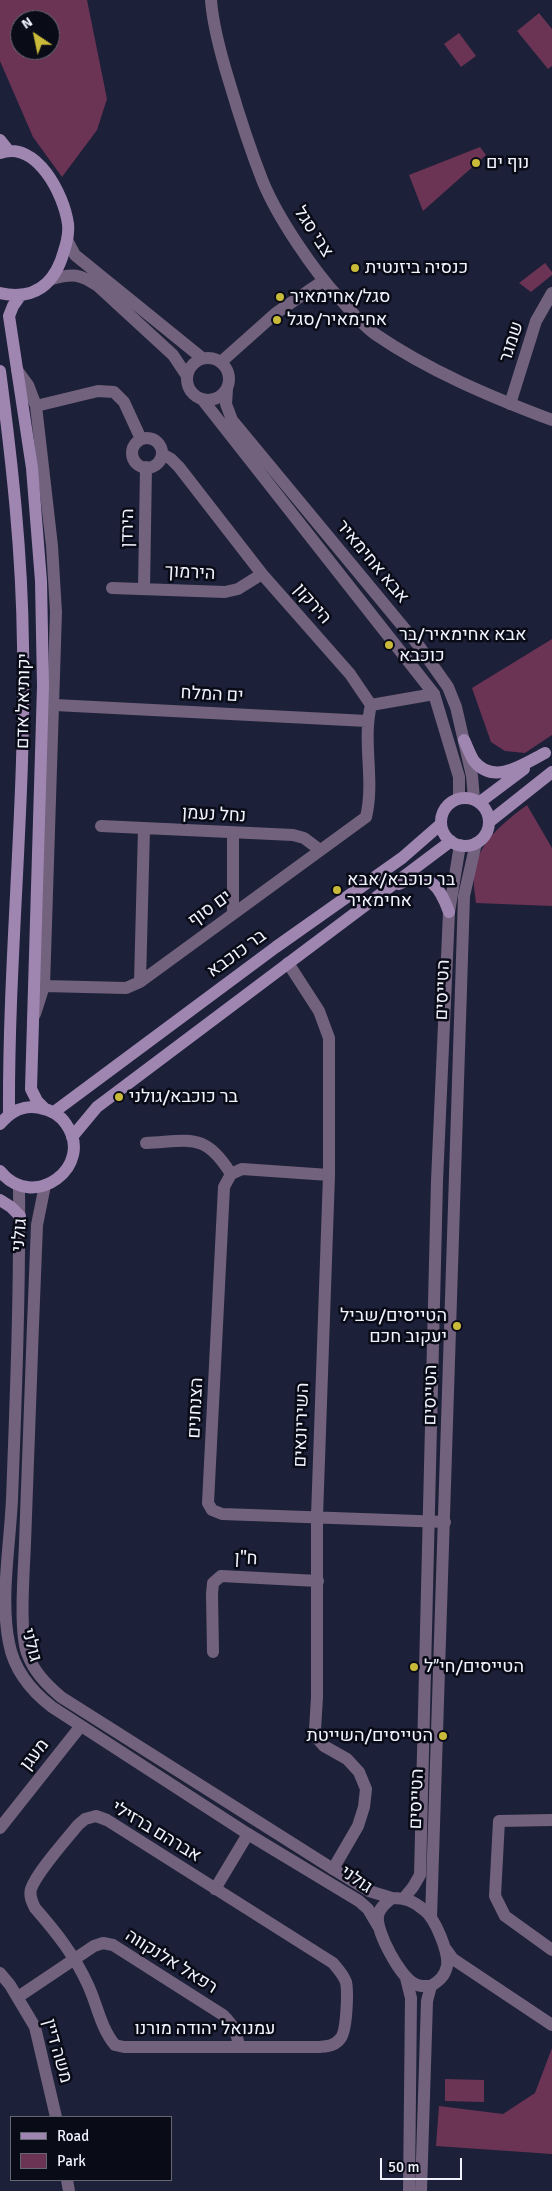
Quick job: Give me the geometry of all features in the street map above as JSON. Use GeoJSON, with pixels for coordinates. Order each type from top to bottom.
{"type":"FeatureCollection","features":[{"type":"Feature","properties":{"kind":"main road"},"geometry":{"type":"LineString","coordinates":[[0,293],[20,296],[37,291],[52,279],[58,271],[67,240],[68,226],[59,192],[41,166],[20,152],[3,147]]}},
{"type":"Feature","properties":{"kind":"main road","name":"יקותיאל אדם"},"geometry":{"type":"LineString","coordinates":[[20,296],[9,316],[32,468],[41,581],[43,686],[32,1023],[32,1089],[37,1101],[64,1121],[72,1137]]}},
{"type":"Feature","properties":{"kind":"main road","name":"יקותיאל אדם"},"geometry":{"type":"LineString","coordinates":[[0,371],[15,493],[21,565],[24,647],[22,777],[4,1119]]}},
{"type":"Feature","properties":{"kind":"main road"},"geometry":{"type":"LineString","coordinates":[[464,740],[474,761],[490,772],[498,774],[513,769],[548,751]]}},
{"type":"Feature","properties":{"kind":"main road"},"geometry":{"type":"LineString","coordinates":[[477,801],[548,751]]}},
{"type":"Feature","properties":{"kind":"main road"},"geometry":{"type":"LineString","coordinates":[[489,822],[552,772]]}},
{"type":"Feature","properties":{"kind":"main road"},"geometry":{"type":"LineString","coordinates":[[459,798],[477,801],[487,812],[489,822],[485,835],[476,843],[455,843],[444,834],[441,824],[446,807],[459,798]]}},
{"type":"Feature","properties":{"kind":"main road","name":"בר כוכבא"},"geometry":{"type":"LineString","coordinates":[[49,1110],[402,858],[441,824]]}},
{"type":"Feature","properties":{"kind":"main road","name":"בר כוכבא"},"geometry":{"type":"LineString","coordinates":[[72,1137],[98,1107],[377,895],[455,843]]}},
{"type":"Feature","properties":{"kind":"main road"},"geometry":{"type":"LineString","coordinates":[[377,895],[407,880],[421,878],[438,887],[449,912]]}},
{"type":"Feature","properties":{"kind":"main road"},"geometry":{"type":"LineString","coordinates":[[4,1119],[21,1108],[32,1107],[49,1110]]}},
{"type":"Feature","properties":{"kind":"main road"},"geometry":{"type":"LineString","coordinates":[[1,1174],[19,1185],[32,1188],[45,1186],[56,1180],[68,1166],[72,1155],[72,1137]]}},
{"type":"Feature","properties":{"kind":"main road"},"geometry":{"type":"LineString","coordinates":[[0,1200],[20,1216]]}},
{"type":"Feature","properties":{"kind":"street","name":"צבי סגל"},"geometry":{"type":"LineString","coordinates":[[211,0],[226,70],[240,118],[264,184],[282,218],[323,281],[356,317],[374,333],[427,365],[510,404],[552,420]]}},
{"type":"Feature","properties":{"kind":"street"},"geometry":{"type":"LineString","coordinates":[[67,240],[75,255],[202,358]]}},
{"type":"Feature","properties":{"kind":"street"},"geometry":{"type":"LineString","coordinates":[[52,279],[68,274],[85,278],[98,286],[172,355],[187,376],[192,392],[202,399],[216,398],[227,389],[229,373],[221,362],[213,358],[202,358],[191,366],[187,376]]}},
{"type":"Feature","properties":{"kind":"street"},"geometry":{"type":"LineString","coordinates":[[221,362],[276,313],[323,281]]}},
{"type":"Feature","properties":{"kind":"street","name":"שמגר"},"geometry":{"type":"LineString","coordinates":[[510,404],[536,321],[552,293]]}},
{"type":"Feature","properties":{"kind":"street"},"geometry":{"type":"LineString","coordinates":[[17,370],[28,386],[36,406],[52,546],[56,612],[55,705],[44,986],[32,1023]]}},
{"type":"Feature","properties":{"kind":"street","name":"אבא אחימאיר"},"geometry":{"type":"LineString","coordinates":[[227,389],[226,404],[232,420],[419,646],[448,687],[456,707],[477,801]]}},
{"type":"Feature","properties":{"kind":"street"},"geometry":{"type":"LineString","coordinates":[[36,406],[98,391],[114,392],[124,402],[141,439]]}},
{"type":"Feature","properties":{"kind":"street","name":"אבא אחימאיר"},"geometry":{"type":"LineString","coordinates":[[202,399],[434,694],[459,777],[459,798]]}},
{"type":"Feature","properties":{"kind":"street"},"geometry":{"type":"LineString","coordinates":[[150,438],[158,442],[162,454],[155,465],[146,467],[138,464],[133,458],[133,449],[141,439],[150,438]]}},
{"type":"Feature","properties":{"kind":"street","name":"הירקון"},"geometry":{"type":"LineString","coordinates":[[162,454],[179,467],[262,574],[350,674],[371,705]]}},
{"type":"Feature","properties":{"kind":"street","name":"הירדן"},"geometry":{"type":"LineString","coordinates":[[144,589],[146,467]]}},
{"type":"Feature","properties":{"kind":"street","name":"הירמוך"},"geometry":{"type":"LineString","coordinates":[[112,588],[225,592],[238,589],[262,574]]}},
{"type":"Feature","properties":{"kind":"street"},"geometry":{"type":"LineString","coordinates":[[368,721],[371,705],[434,694]]}},
{"type":"Feature","properties":{"kind":"street","name":"ים המלח"},"geometry":{"type":"LineString","coordinates":[[55,705],[368,721]]}},
{"type":"Feature","properties":{"kind":"street","name":"ים סוף"},"geometry":{"type":"LineString","coordinates":[[44,986],[126,988],[140,982],[366,817],[370,802],[368,721]]}},
{"type":"Feature","properties":{"kind":"street","name":"נחל נעמן"},"geometry":{"type":"LineString","coordinates":[[101,826],[298,836],[304,838],[320,850]]}},
{"type":"Feature","properties":{"kind":"street"},"geometry":{"type":"LineString","coordinates":[[140,982],[144,829]]}},
{"type":"Feature","properties":{"kind":"street"},"geometry":{"type":"LineString","coordinates":[[233,914],[234,833]]}},
{"type":"Feature","properties":{"kind":"street","name":"הטייסים"},"geometry":{"type":"LineString","coordinates":[[378,1926],[378,1914],[383,1905],[398,1898],[413,1887],[420,1875],[437,1181],[449,912],[455,843]]}},
{"type":"Feature","properties":{"kind":"street","name":"הטייסים"},"geometry":{"type":"LineString","coordinates":[[431,1918],[464,896],[476,843]]}},
{"type":"Feature","properties":{"kind":"street","name":"השיריונאים"},"geometry":{"type":"LineString","coordinates":[[288,963],[319,1011],[329,1038],[329,1175],[317,1516],[317,1697],[314,1730],[317,1738],[324,1746],[347,1760],[359,1772],[366,1789],[364,1807],[358,1826],[333,1869]]}},
{"type":"Feature","properties":{"kind":"street"},"geometry":{"type":"LineString","coordinates":[[146,1143],[192,1141],[208,1145],[221,1158],[231,1174],[242,1169],[329,1175]]}},
{"type":"Feature","properties":{"kind":"street","name":"הצנחנים"},"geometry":{"type":"LineString","coordinates":[[231,1174],[224,1186],[208,1503],[212,1510],[222,1514],[445,1522]]}},
{"type":"Feature","properties":{"kind":"street","name":"גולני"},"geometry":{"type":"LineString","coordinates":[[19,1185],[20,1292],[12,1502],[3,1604],[8,1642],[14,1661],[23,1678],[40,1698],[80,1727],[248,1834],[359,1901],[368,1909],[393,1958],[405,1975]]}},
{"type":"Feature","properties":{"kind":"street","name":"גולני"},"geometry":{"type":"LineString","coordinates":[[45,1186],[37,1235],[24,1564],[24,1633],[27,1651],[34,1668],[45,1684],[61,1697],[333,1869],[369,1891],[398,1898],[425,1910],[431,1918]]}},
{"type":"Feature","properties":{"kind":"street","name":"ח\"ן"},"geometry":{"type":"LineString","coordinates":[[213,1652],[213,1583],[221,1576],[318,1582]]}},
{"type":"Feature","properties":{"kind":"street","name":"מעגן"},"geometry":{"type":"LineString","coordinates":[[0,1828],[80,1727]]}},
{"type":"Feature","properties":{"kind":"street","name":"אברהם ברזילי"},"geometry":{"type":"LineString","coordinates":[[31,1899],[31,1890],[37,1879],[78,1825],[85,1819],[96,1816],[107,1820],[332,1963],[342,1974],[346,1984],[345,2025],[342,2038]]}},
{"type":"Feature","properties":{"kind":"street"},"geometry":{"type":"LineString","coordinates":[[552,1820],[499,1821],[495,1896],[505,1916],[552,1950]]}},
{"type":"Feature","properties":{"kind":"street"},"geometry":{"type":"LineString","coordinates":[[215,1889],[248,1834]]}},
{"type":"Feature","properties":{"kind":"street","name":"עמנואל יהודה מורנו"},"geometry":{"type":"LineString","coordinates":[[31,1899],[35,1908],[76,1959],[89,1985],[106,2030],[115,2045],[124,2047],[319,2047],[332,2046],[342,2038]]}},
{"type":"Feature","properties":{"kind":"street"},"geometry":{"type":"LineString","coordinates":[[431,1918],[443,1945],[453,1959],[552,2025]]}},
{"type":"Feature","properties":{"kind":"street","name":"רפאל אלנקווה"},"geometry":{"type":"LineString","coordinates":[[18,1997],[94,1946],[103,1943],[112,1945],[223,2015],[233,2026],[237,2036],[238,2047]]}},
{"type":"Feature","properties":{"kind":"street"},"geometry":{"type":"LineString","coordinates":[[442,1977],[447,1965],[443,1945]]}},
{"type":"Feature","properties":{"kind":"street","name":"משה דיין"},"geometry":{"type":"LineString","coordinates":[[0,1973],[18,1997],[35,2027],[56,2116]]}},
{"type":"Feature","properties":{"kind":"street"},"geometry":{"type":"LineString","coordinates":[[422,2191],[427,2001],[431,1986],[442,1977],[453,1973],[465,1974],[486,1981]]}},
{"type":"Feature","properties":{"kind":"street"},"geometry":{"type":"LineString","coordinates":[[405,1975],[414,1984],[431,1986]]}},
{"type":"Feature","properties":{"kind":"street"},"geometry":{"type":"LineString","coordinates":[[405,1975],[411,1998],[409,2191]]}},
{"type":"Feature","properties":{"kind":"green space"},"geometry":{"type":"Polygon","coordinates":[[[0,0],[87,0],[107,99],[97,130],[62,177],[33,137],[0,61],[0,0]]]}},
{"type":"Feature","properties":{"kind":"green space"},"geometry":{"type":"Polygon","coordinates":[[[539,13],[552,29],[552,66],[548,69],[517,31],[539,13]]]}},
{"type":"Feature","properties":{"kind":"green space"},"geometry":{"type":"Polygon","coordinates":[[[459,33],[476,56],[461,67],[444,44],[459,33]]]}},
{"type":"Feature","properties":{"kind":"green space"},"geometry":{"type":"Polygon","coordinates":[[[480,147],[486,155],[423,211],[409,175],[480,147]]]}},
{"type":"Feature","properties":{"kind":"green space"},"geometry":{"type":"Polygon","coordinates":[[[545,263],[552,272],[552,275],[531,292],[519,283],[545,263]]]}},
{"type":"Feature","properties":{"kind":"green space"},"geometry":{"type":"Polygon","coordinates":[[[552,639],[552,735],[525,753],[505,751],[491,742],[472,688],[552,639]]]}},
{"type":"Feature","properties":{"kind":"green space"},"geometry":{"type":"Polygon","coordinates":[[[527,805],[552,848],[552,906],[476,903],[474,875],[480,853],[501,826],[527,805]]]}},
{"type":"Feature","properties":{"kind":"green space"},"geometry":{"type":"Polygon","coordinates":[[[552,2048],[552,2154],[436,2146],[439,2106],[503,2114],[535,2093],[552,2048]]]}},
{"type":"Feature","properties":{"kind":"green space"},"geometry":{"type":"Polygon","coordinates":[[[445,2079],[484,2080],[484,2102],[445,2101],[445,2079]]]}},
{"type":"Feature","properties":{"kind":"place","name":"נוף ים"},"geometry":{"type":"Point","coordinates":[476,163]}},
{"type":"Feature","properties":{"kind":"place","name":"כנסיה ביזנטית"},"geometry":{"type":"Point","coordinates":[355,268]}},
{"type":"Feature","properties":{"kind":"place","name":"סגל/אחימאיר"},"geometry":{"type":"Point","coordinates":[280,297]}},
{"type":"Feature","properties":{"kind":"place","name":"אחימאיר/סגל"},"geometry":{"type":"Point","coordinates":[277,320]}},
{"type":"Feature","properties":{"kind":"place","name":"אבא אחימאיר/בר כוכבא"},"geometry":{"type":"Point","coordinates":[389,645]}},
{"type":"Feature","properties":{"kind":"place","name":"בר כוכבא/אבא אחימאיר"},"geometry":{"type":"Point","coordinates":[337,890]}},
{"type":"Feature","properties":{"kind":"place","name":"בר כוכבא/גולני"},"geometry":{"type":"Point","coordinates":[119,1097]}},
{"type":"Feature","properties":{"kind":"place","name":"הטייסים/שביל יעקוב חכם"},"geometry":{"type":"Point","coordinates":[457,1326]}},
{"type":"Feature","properties":{"kind":"place","name":"הטייסים/חי״ל"},"geometry":{"type":"Point","coordinates":[414,1667]}},
{"type":"Feature","properties":{"kind":"place","name":"הטייסים/השייטת"},"geometry":{"type":"Point","coordinates":[443,1736]}}]}
